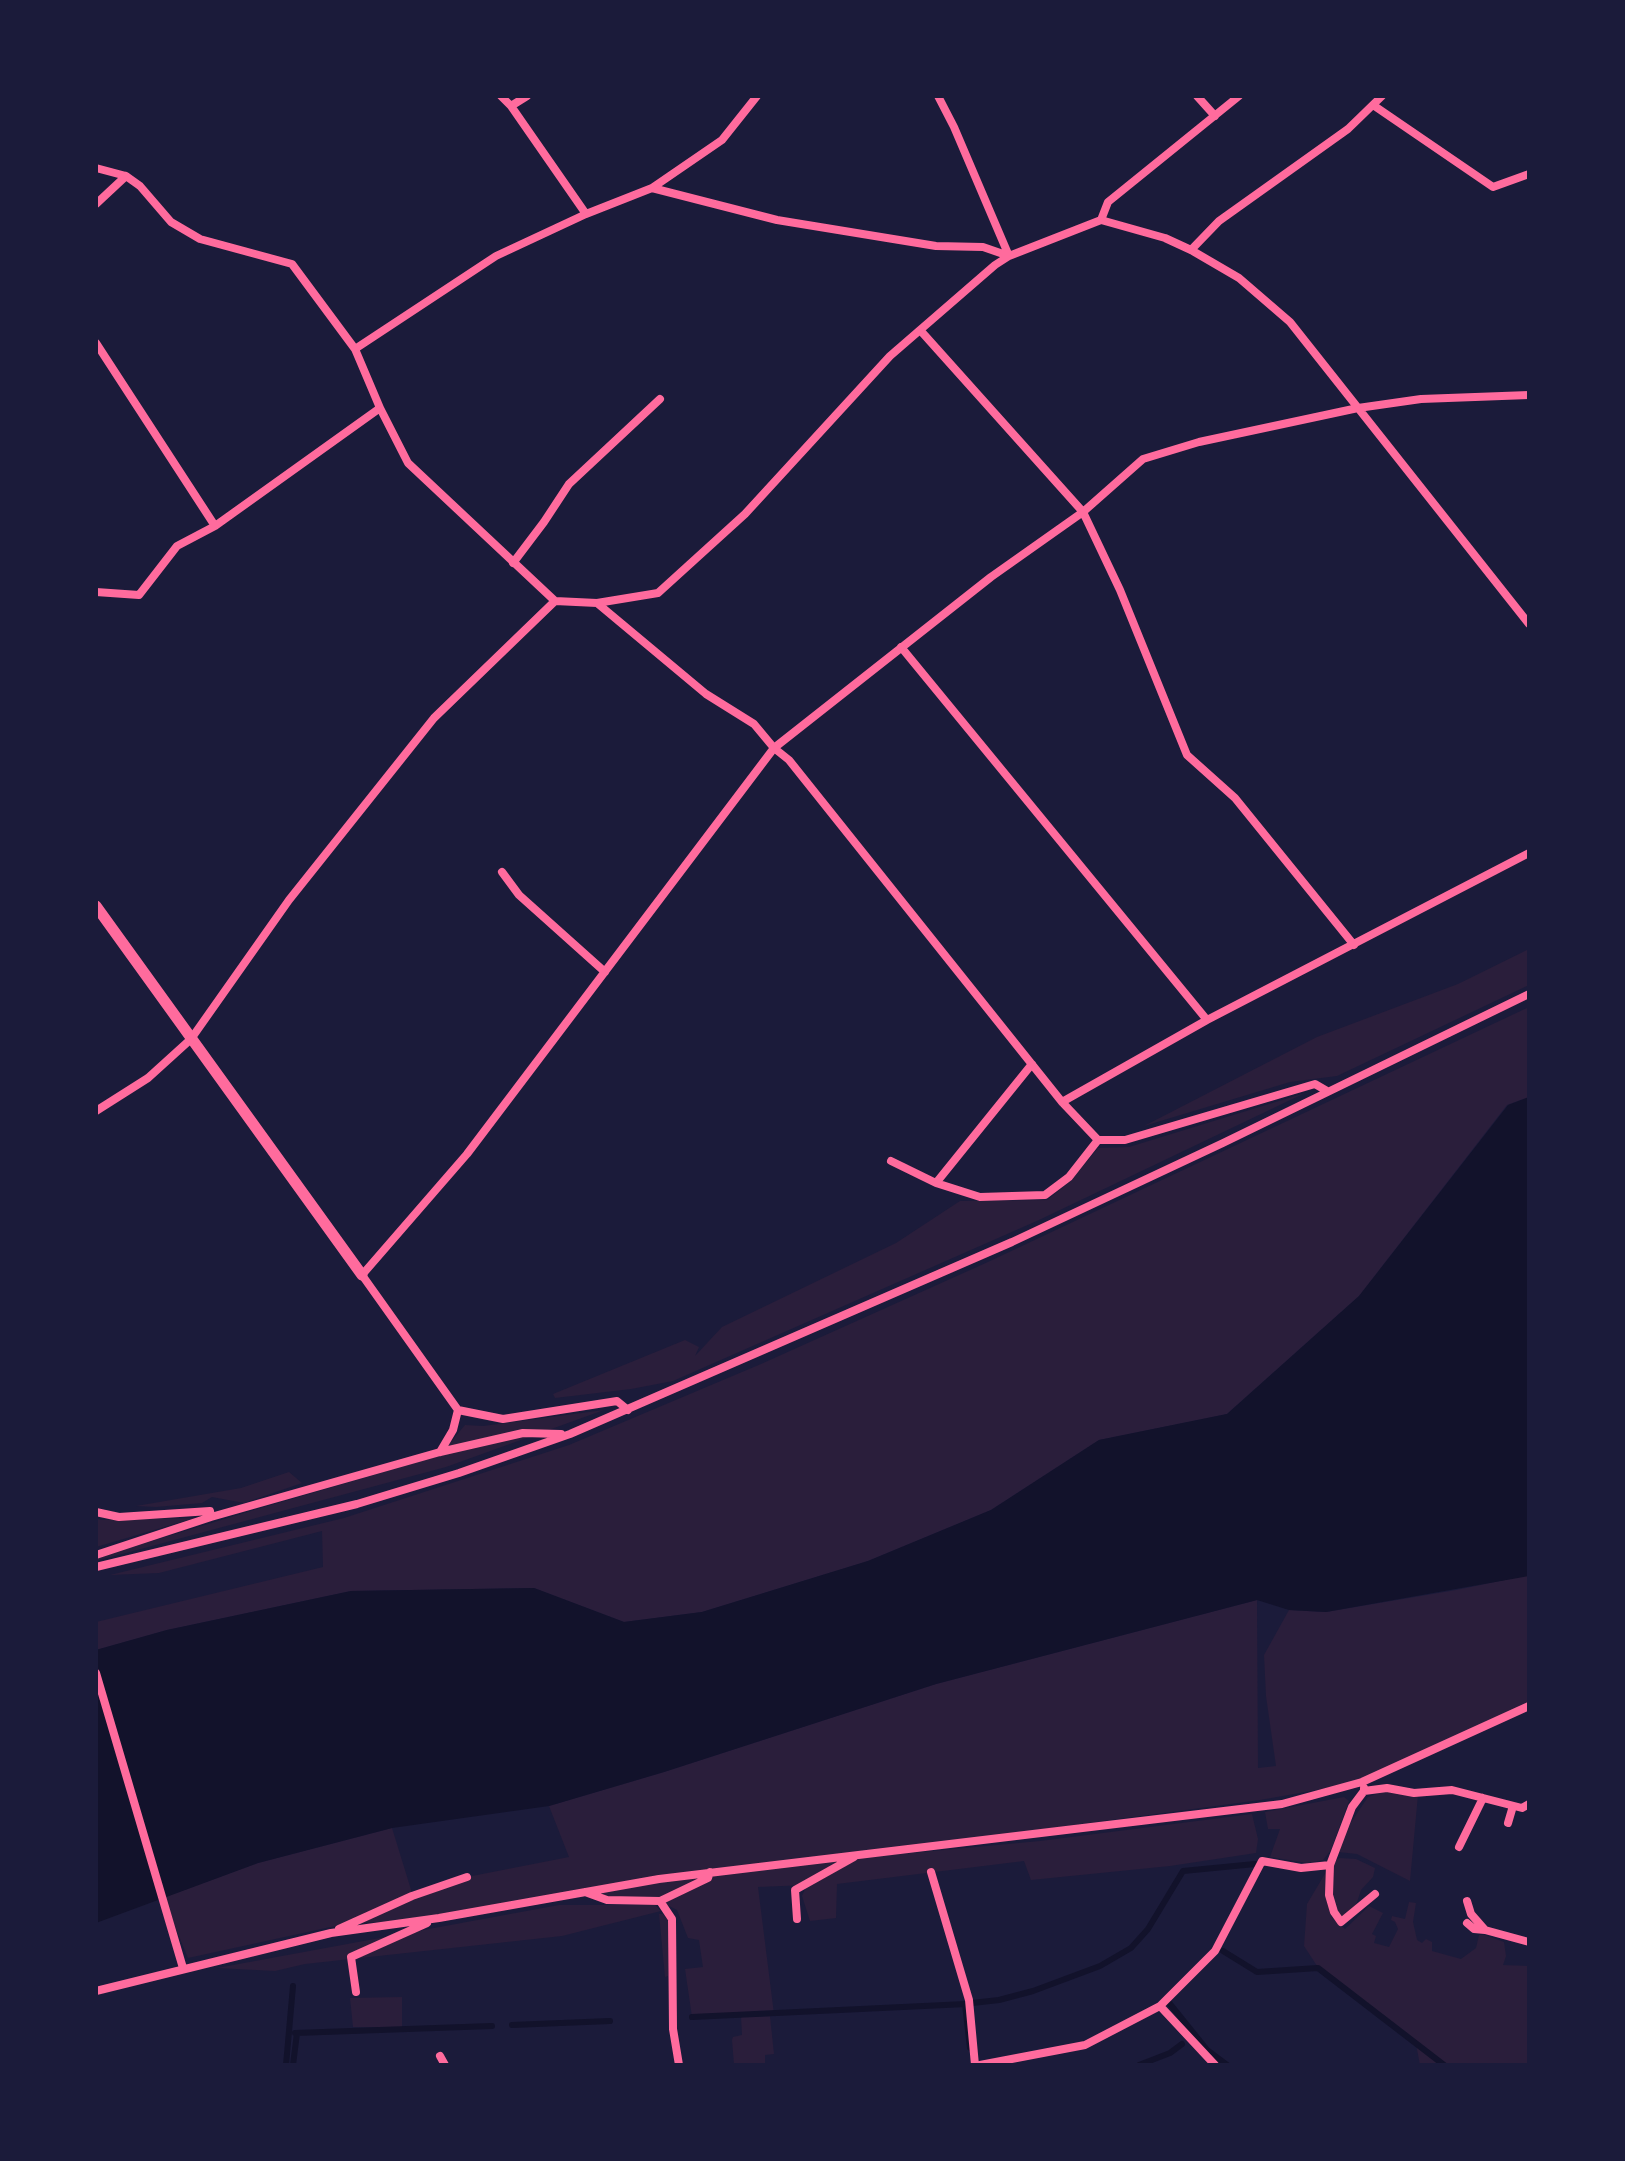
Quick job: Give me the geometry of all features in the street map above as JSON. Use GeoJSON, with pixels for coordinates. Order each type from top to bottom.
{"type":"FeatureCollection","features":[{"type":"Feature","properties":{"kind":"street"},"geometry":{"type":"LineString","coordinates":[[501,96],[586,214]]}},
{"type":"Feature","properties":{"kind":"street"},"geometry":{"type":"LineString","coordinates":[[511,106],[527,96]]}},
{"type":"Feature","properties":{"kind":"street"},"geometry":{"type":"LineString","coordinates":[[355,349],[496,256],[586,214],[652,188],[722,140],[757,96]]}},
{"type":"Feature","properties":{"kind":"street"},"geometry":{"type":"LineString","coordinates":[[938,96],[1009,256]]}},
{"type":"Feature","properties":{"kind":"street"},"geometry":{"type":"LineString","coordinates":[[1197,96],[1215,116]]}},
{"type":"Feature","properties":{"kind":"street"},"geometry":{"type":"LineString","coordinates":[[1101,220],[1108,202],[1239,96]]}},
{"type":"Feature","properties":{"kind":"street"},"geometry":{"type":"LineString","coordinates":[[1191,250],[1219,221],[1348,129],[1382,96]]}},
{"type":"Feature","properties":{"kind":"street"},"geometry":{"type":"LineString","coordinates":[[1373,105],[1493,187],[1529,174]]}},
{"type":"Feature","properties":{"kind":"street"},"geometry":{"type":"LineString","coordinates":[[96,168],[126,176],[140,186],[171,222],[200,239],[292,264],[355,349],[408,463],[555,601],[597,603],[658,593],[745,514],[890,356],[920,330],[1009,256],[1101,220],[1165,238],[1191,250],[1239,278],[1290,322],[1529,624]]}},
{"type":"Feature","properties":{"kind":"street"},"geometry":{"type":"LineString","coordinates":[[96,204],[126,176]]}},
{"type":"Feature","properties":{"kind":"street"},"geometry":{"type":"LineString","coordinates":[[652,188],[777,220],[936,246],[983,247],[1009,256]]}},
{"type":"Feature","properties":{"kind":"street"},"geometry":{"type":"LineString","coordinates":[[920,330],[1083,512],[1120,590],[1187,755],[1235,798],[1354,945]]}},
{"type":"Feature","properties":{"kind":"street"},"geometry":{"type":"LineString","coordinates":[[96,343],[215,526]]}},
{"type":"Feature","properties":{"kind":"street"},"geometry":{"type":"LineString","coordinates":[[362,1275],[467,1154],[774,748],[991,577],[1083,512],[1143,459],[1199,442],[1358,408],[1421,399],[1529,395]]}},
{"type":"Feature","properties":{"kind":"street"},"geometry":{"type":"LineString","coordinates":[[513,563],[569,484],[660,399]]}},
{"type":"Feature","properties":{"kind":"street"},"geometry":{"type":"LineString","coordinates":[[96,592],[139,595],[177,546],[215,526],[380,408]]}},
{"type":"Feature","properties":{"kind":"street"},"geometry":{"type":"LineString","coordinates":[[96,1111],[148,1078],[191,1039],[289,900],[434,718],[555,601]]}},
{"type":"Feature","properties":{"kind":"street"},"geometry":{"type":"LineString","coordinates":[[597,603],[706,694],[754,724],[789,760],[1062,1102],[1098,1140],[1125,1140],[1315,1084],[1327,1091]]}},
{"type":"Feature","properties":{"kind":"street"},"geometry":{"type":"LineString","coordinates":[[901,647],[1207,1020]]}},
{"type":"Feature","properties":{"kind":"street"},"geometry":{"type":"LineString","coordinates":[[1062,1102],[1207,1020],[1529,853]]}},
{"type":"Feature","properties":{"kind":"street"},"geometry":{"type":"LineString","coordinates":[[502,872],[519,895],[605,972]]}},
{"type":"Feature","properties":{"kind":"street"},"geometry":{"type":"LineString","coordinates":[[96,906],[458,1410],[503,1419],[617,1401],[628,1410]]}},
{"type":"Feature","properties":{"kind":"street"},"geometry":{"type":"LineString","coordinates":[[96,1567],[357,1504],[570,1434],[1012,1242],[1529,994]]}},
{"type":"Feature","properties":{"kind":"street"},"geometry":{"type":"LineString","coordinates":[[936,1183],[1032,1064]]}},
{"type":"Feature","properties":{"kind":"street"},"geometry":{"type":"LineString","coordinates":[[891,1161],[936,1183],[980,1197],[1045,1195],[1069,1177],[1098,1140]]}},
{"type":"Feature","properties":{"kind":"street"},"geometry":{"type":"LineString","coordinates":[[440,1452],[453,1430],[458,1410]]}},
{"type":"Feature","properties":{"kind":"street"},"geometry":{"type":"LineString","coordinates":[[96,1555],[211,1517],[440,1452],[523,1433],[570,1434]]}},
{"type":"Feature","properties":{"kind":"street"},"geometry":{"type":"LineString","coordinates":[[96,1512],[119,1517],[210,1511],[211,1517]]}},
{"type":"Feature","properties":{"kind":"street"},"geometry":{"type":"LineString","coordinates":[[96,1673],[183,1968]]}},
{"type":"Feature","properties":{"kind":"street"},"geometry":{"type":"LineString","coordinates":[[96,1991],[331,1933],[710,1872],[1282,1804],[1363,1787],[1529,1706]]}},
{"type":"Feature","properties":{"kind":"street"},"geometry":{"type":"LineString","coordinates":[[1363,1787],[1414,1793],[1452,1790],[1522,1808],[1529,1804]]}},
{"type":"Feature","properties":{"kind":"street"},"geometry":{"type":"LineString","coordinates":[[1363,1787],[1330,1865],[1329,1895],[1341,1922],[1375,1894]]}},
{"type":"Feature","properties":{"kind":"street"},"geometry":{"type":"LineString","coordinates":[[1459,1847],[1483,1798]]}},
{"type":"Feature","properties":{"kind":"street"},"geometry":{"type":"LineString","coordinates":[[1508,1823],[1513,1806]]}},
{"type":"Feature","properties":{"kind":"street"},"geometry":{"type":"LineString","coordinates":[[797,1919],[795,1890],[858,1855]]}},
{"type":"Feature","properties":{"kind":"street"},"geometry":{"type":"LineString","coordinates":[[931,1872],[969,2000],[977,2065],[1085,2045],[1160,2006],[1215,1951],[1262,1861],[1301,1868],[1330,1865]]}},
{"type":"Feature","properties":{"kind":"street"},"geometry":{"type":"LineString","coordinates":[[584,1892],[607,1900],[660,1901],[708,1878],[710,1872]]}},
{"type":"Feature","properties":{"kind":"street"},"geometry":{"type":"LineString","coordinates":[[331,1933],[412,1896],[467,1877]]}},
{"type":"Feature","properties":{"kind":"street"},"geometry":{"type":"LineString","coordinates":[[660,1901],[672,1919],[673,2029],[679,2065]]}},
{"type":"Feature","properties":{"kind":"street"},"geometry":{"type":"LineString","coordinates":[[1467,1901],[1471,1914],[1485,1930]]}},
{"type":"Feature","properties":{"kind":"street"},"geometry":{"type":"LineString","coordinates":[[356,1992],[351,1957],[439,1918]]}},
{"type":"Feature","properties":{"kind":"street"},"geometry":{"type":"LineString","coordinates":[[1467,1923],[1474,1929],[1529,1942]]}},
{"type":"Feature","properties":{"kind":"street"},"geometry":{"type":"LineString","coordinates":[[1160,2006],[1215,2065]]}},
{"type":"Feature","properties":{"kind":"shaded area"},"geometry":{"type":"Polygon","coordinates":[[[1529,949],[1529,985],[1337,1076],[1290,1082],[1144,1126],[1317,1037],[1458,984],[1529,949]]]}},
{"type":"Feature","properties":{"kind":"shaded area"},"geometry":{"type":"Polygon","coordinates":[[[1529,1007],[1529,1097],[1507,1105],[1359,1296],[1227,1414],[1099,1440],[991,1510],[868,1561],[702,1612],[624,1622],[534,1588],[351,1591],[167,1630],[96,1650],[96,1622],[323,1567],[322,1531],[159,1573],[110,1575],[344,1518],[569,1445],[761,1364],[988,1262],[1529,1007]]]}},
{"type":"Feature","properties":{"kind":"shaded area"},"geometry":{"type":"Polygon","coordinates":[[[1305,1093],[1039,1220],[673,1381],[555,1398],[553,1394],[685,1340],[699,1347],[695,1356],[722,1327],[896,1243],[960,1201],[1047,1200],[1071,1181],[1098,1148],[1129,1147],[1305,1093]]]}},
{"type":"Feature","properties":{"kind":"shaded area"},"geometry":{"type":"Polygon","coordinates":[[[1529,1097],[1529,1576],[1326,1612],[1289,1610],[1257,1600],[936,1684],[549,1806],[392,1828],[258,1863],[96,1923],[96,1650],[167,1630],[351,1591],[534,1588],[624,1622],[702,1612],[868,1561],[991,1510],[1099,1440],[1227,1414],[1359,1296],[1508,1105],[1529,1097]]]}},
{"type":"Feature","properties":{"kind":"shaded area"},"geometry":{"type":"Polygon","coordinates":[[[604,1410],[446,1467],[96,1561],[96,1558],[439,1456],[465,1425],[483,1426],[604,1410]]]}},
{"type":"Feature","properties":{"kind":"shaded area"},"geometry":{"type":"Polygon","coordinates":[[[289,1472],[302,1483],[244,1503],[212,1497],[202,1503],[136,1506],[241,1488],[289,1472]]]}},
{"type":"Feature","properties":{"kind":"shaded area"},"geometry":{"type":"Polygon","coordinates":[[[96,1518],[101,1520],[195,1518],[96,1547],[96,1518]]]}},
{"type":"Feature","properties":{"kind":"shaded area"},"geometry":{"type":"Polygon","coordinates":[[[1529,1575],[1529,1704],[1362,1782],[1260,1800],[761,1867],[1040,1841],[1252,1814],[1258,1839],[1256,1853],[1170,1866],[1031,1880],[1024,1861],[837,1884],[836,1918],[810,1921],[802,1896],[807,1885],[758,1887],[774,2014],[692,2017],[685,1969],[703,1967],[699,1940],[688,1938],[677,1910],[659,1901],[607,1900],[584,1892],[424,1921],[349,1923],[188,1958],[163,1898],[258,1863],[392,1828],[413,1896],[467,1877],[569,1857],[549,1806],[936,1684],[1257,1600],[1258,1768],[1276,1766],[1266,1696],[1264,1655],[1289,1610],[1326,1612],[1529,1575]]]}},
{"type":"Feature","properties":{"kind":"shaded area"},"geometry":{"type":"Polygon","coordinates":[[[1385,1791],[1418,1795],[1410,1881],[1357,1854],[1338,1852],[1348,1827],[1368,1797],[1385,1791]]]}},
{"type":"Feature","properties":{"kind":"shaded area"},"geometry":{"type":"Polygon","coordinates":[[[1344,1797],[1349,1801],[1331,1850],[1323,1860],[1307,1863],[1270,1857],[1280,1829],[1268,1829],[1265,1812],[1344,1797]]]}},
{"type":"Feature","properties":{"kind":"shaded area"},"geometry":{"type":"Polygon","coordinates":[[[1339,1858],[1356,1859],[1375,1868],[1373,1877],[1361,1890],[1355,1908],[1343,1917],[1333,1894],[1334,1862],[1339,1858]]]}},
{"type":"Feature","properties":{"kind":"shaded area"},"geometry":{"type":"Polygon","coordinates":[[[1326,1872],[1327,1899],[1332,1918],[1345,1929],[1369,1906],[1383,1913],[1372,1934],[1376,1936],[1374,1943],[1389,1947],[1398,1929],[1391,1920],[1392,1916],[1405,1919],[1409,1902],[1416,1903],[1413,1922],[1417,1940],[1432,1942],[1432,1951],[1461,1959],[1476,1948],[1479,1935],[1504,1942],[1506,1956],[1503,1965],[1529,1966],[1529,2063],[1420,2065],[1416,2044],[1319,1969],[1304,1946],[1307,1904],[1326,1872]]]}},
{"type":"Feature","properties":{"kind":"shaded area"},"geometry":{"type":"Polygon","coordinates":[[[559,1905],[655,1905],[661,1911],[562,1936],[305,1964],[275,1971],[217,1968],[559,1905]]]}},
{"type":"Feature","properties":{"kind":"shaded area"},"geometry":{"type":"Polygon","coordinates":[[[659,1914],[669,1921],[668,1976],[665,1977],[659,1914]]]}},
{"type":"Feature","properties":{"kind":"shaded area"},"geometry":{"type":"Polygon","coordinates":[[[402,1997],[402,2027],[353,2027],[350,1998],[402,1997]]]}},
{"type":"Feature","properties":{"kind":"shaded area"},"geometry":{"type":"Polygon","coordinates":[[[770,2016],[774,2054],[765,2055],[765,2065],[734,2065],[732,2040],[742,2035],[741,2017],[770,2016]]]}},
{"type":"Feature","properties":{"kind":"waterway"},"geometry":{"type":"LineString","coordinates":[[972,2003],[1033,1991],[1100,1966],[1131,1948],[1148,1929],[1183,1871],[1255,1864]]}},
{"type":"Feature","properties":{"kind":"waterway"},"geometry":{"type":"LineString","coordinates":[[1223,1951],[1257,1972],[1318,1968],[1444,2065]]}},
{"type":"Feature","properties":{"kind":"waterway"},"geometry":{"type":"LineString","coordinates":[[286,2065],[293,1986]]}},
{"type":"Feature","properties":{"kind":"waterway"},"geometry":{"type":"LineString","coordinates":[[965,2004],[970,2048]]}},
{"type":"Feature","properties":{"kind":"waterway"},"geometry":{"type":"LineString","coordinates":[[692,2017],[966,2004]]}},
{"type":"Feature","properties":{"kind":"waterway"},"geometry":{"type":"LineString","coordinates":[[1170,2004],[1207,2050],[1227,2065]]}},
{"type":"Feature","properties":{"kind":"waterway"},"geometry":{"type":"LineString","coordinates":[[512,2025],[610,2021]]}},
{"type":"Feature","properties":{"kind":"waterway"},"geometry":{"type":"LineString","coordinates":[[295,2033],[492,2026]]}},
{"type":"Feature","properties":{"kind":"waterway"},"geometry":{"type":"LineString","coordinates":[[293,2065],[297,2033]]}},
{"type":"Feature","properties":{"kind":"waterway"},"geometry":{"type":"LineString","coordinates":[[1139,2065],[1170,2053],[1182,2044]]}}]}
